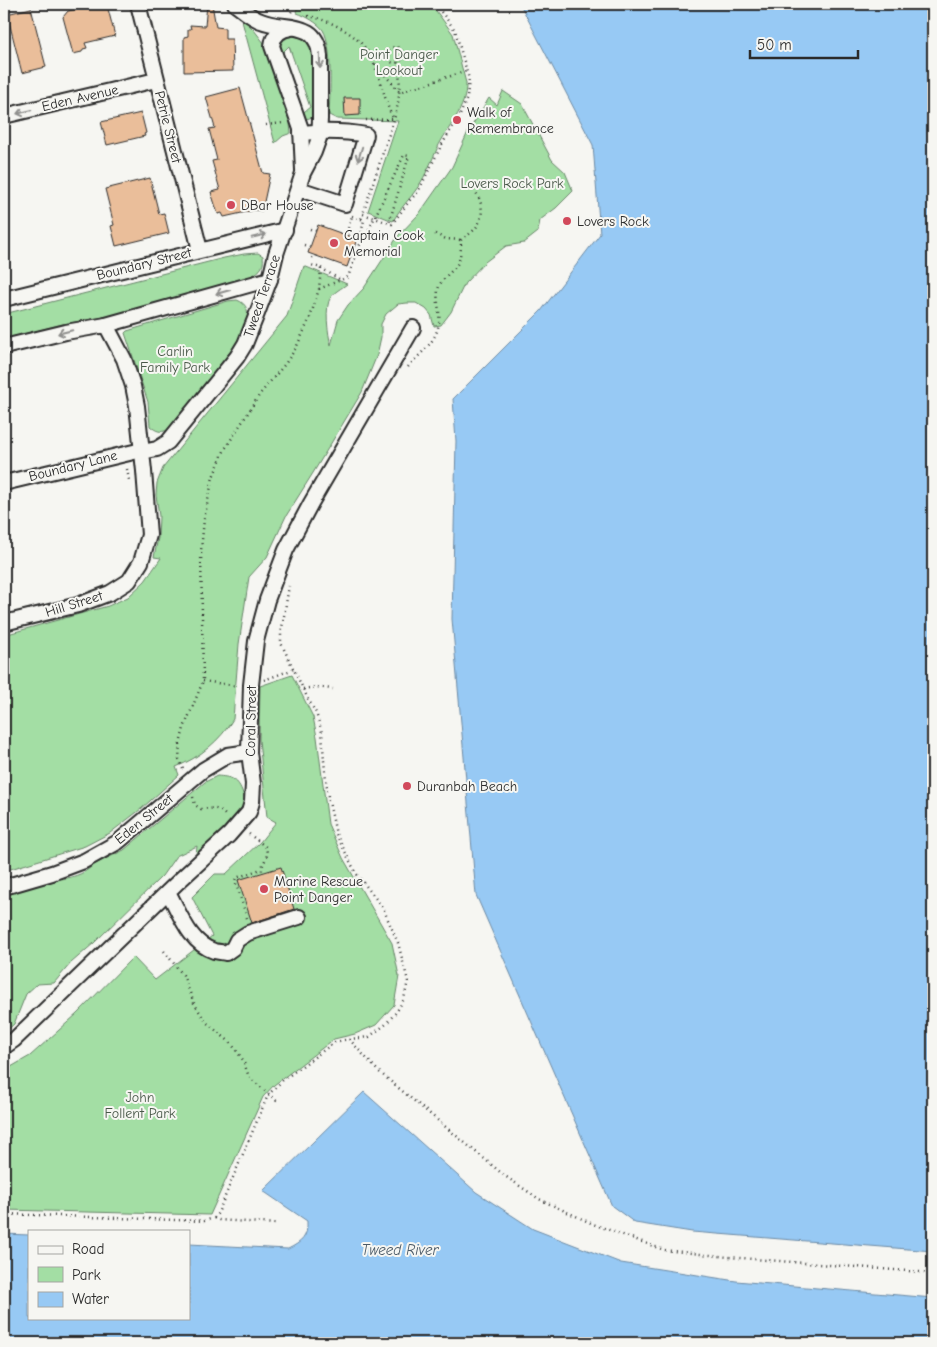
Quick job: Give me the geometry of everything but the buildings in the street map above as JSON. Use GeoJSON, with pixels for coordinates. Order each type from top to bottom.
{"type":"FeatureCollection","features":[{"type":"Feature","properties":{"kind":"street","name":"Petrie Street"},"geometry":{"type":"LineString","coordinates":[[138,4],[200,250]]}},
{"type":"Feature","properties":{"kind":"street","name":"Tweed Terrace"},"geometry":{"type":"LineString","coordinates":[[142,451],[157,449],[168,442],[236,357],[250,334],[270,279],[276,254],[303,173],[314,152],[320,131],[319,48],[315,38],[308,31],[292,22],[266,23],[253,17],[235,4]]}},
{"type":"Feature","properties":{"kind":"street","name":"Tweed Terrace"},"geometry":{"type":"LineString","coordinates":[[253,17],[263,30],[272,48],[301,133],[303,173]]}},
{"type":"Feature","properties":{"kind":"street"},"geometry":{"type":"LineString","coordinates":[[272,48],[273,40],[278,33],[292,22]]}},
{"type":"Feature","properties":{"kind":"street","name":"Eden Avenue"},"geometry":{"type":"LineString","coordinates":[[4,116],[156,80]]}},
{"type":"Feature","properties":{"kind":"street"},"geometry":{"type":"LineString","coordinates":[[298,189],[345,204],[366,135],[320,131],[301,133]]}},
{"type":"Feature","properties":{"kind":"street","name":"Boundary Street"},"geometry":{"type":"LineString","coordinates":[[4,299],[285,230]]}},
{"type":"Feature","properties":{"kind":"street"},"geometry":{"type":"LineString","coordinates":[[4,347],[66,332],[106,325],[270,279]]}},
{"type":"Feature","properties":{"kind":"street"},"geometry":{"type":"LineString","coordinates":[[106,325],[122,354],[133,386],[142,451]]}},
{"type":"Feature","properties":{"kind":"street","name":"Coral Street"},"geometry":{"type":"LineString","coordinates":[[4,1048],[168,892],[234,823],[249,812],[252,802],[249,752],[250,685],[256,641],[267,600],[286,550],[311,503],[413,328]]}},
{"type":"Feature","properties":{"kind":"street","name":"Boundary Lane"},"geometry":{"type":"LineString","coordinates":[[4,483],[142,451]]}},
{"type":"Feature","properties":{"kind":"street","name":"Hill Street"},"geometry":{"type":"LineString","coordinates":[[4,623],[78,604],[110,593],[129,581],[142,562],[149,535],[142,451]]}},
{"type":"Feature","properties":{"kind":"street","name":"Eden Street"},"geometry":{"type":"LineString","coordinates":[[4,886],[84,861],[118,842],[202,770],[228,755],[249,752]]}},
{"type":"Feature","properties":{"kind":"street"},"geometry":{"type":"LineString","coordinates":[[168,892],[188,930],[201,944],[215,952],[226,953],[233,948],[237,940],[252,932],[299,917]]}},
{"type":"Feature","properties":{"kind":"path"},"geometry":{"type":"LineString","coordinates":[[292,22],[296,4]]}},
{"type":"Feature","properties":{"kind":"path"},"geometry":{"type":"LineString","coordinates":[[368,215],[392,224],[418,192],[440,146],[460,115],[467,98],[469,78],[454,30],[436,4]]}},
{"type":"Feature","properties":{"kind":"path"},"geometry":{"type":"LineString","coordinates":[[306,15],[320,18],[343,29],[369,53],[394,119]]}},
{"type":"Feature","properties":{"kind":"path"},"geometry":{"type":"LineString","coordinates":[[363,214],[399,106],[398,62],[402,59],[402,52],[397,47],[392,48],[388,52],[387,57],[392,62],[398,62]]}},
{"type":"Feature","properties":{"kind":"path"},"geometry":{"type":"LineString","coordinates":[[372,61],[400,92]]}},
{"type":"Feature","properties":{"kind":"path"},"geometry":{"type":"LineString","coordinates":[[400,92],[467,71]]}},
{"type":"Feature","properties":{"kind":"path"},"geometry":{"type":"LineString","coordinates":[[361,219],[364,220],[361,234],[366,236],[404,155],[409,156],[388,223]]}},
{"type":"Feature","properties":{"kind":"path"},"geometry":{"type":"LineString","coordinates":[[319,289],[348,277],[362,239],[346,234],[352,216]]}},
{"type":"Feature","properties":{"kind":"path"},"geometry":{"type":"LineString","coordinates":[[310,229],[316,232]]}},
{"type":"Feature","properties":{"kind":"path"},"geometry":{"type":"LineString","coordinates":[[435,234],[446,239],[461,240]]}},
{"type":"Feature","properties":{"kind":"path"},"geometry":{"type":"LineString","coordinates":[[304,245],[310,247]]}},
{"type":"Feature","properties":{"kind":"path"},"geometry":{"type":"LineString","coordinates":[[311,264],[340,279]]}},
{"type":"Feature","properties":{"kind":"path"},"geometry":{"type":"LineString","coordinates":[[183,771],[179,759],[180,744],[184,728],[203,681],[201,551],[204,519],[213,477],[225,449],[260,394],[296,348],[310,318],[319,289],[321,268]]}},
{"type":"Feature","properties":{"kind":"path"},"geometry":{"type":"LineString","coordinates":[[123,454],[129,480]]}},
{"type":"Feature","properties":{"kind":"path"},"geometry":{"type":"LineString","coordinates":[[4,1214],[204,1221],[214,1218],[218,1213],[268,1095],[283,1080],[335,1042],[368,1037],[385,1025],[404,1000],[408,981],[398,943],[384,908],[356,873],[336,834],[328,798],[322,732],[316,713],[294,669]]}},
{"type":"Feature","properties":{"kind":"path"},"geometry":{"type":"LineString","coordinates":[[203,681],[236,686]]}},
{"type":"Feature","properties":{"kind":"path"},"geometry":{"type":"LineString","coordinates":[[303,689],[333,689]]}},
{"type":"Feature","properties":{"kind":"path"},"geometry":{"type":"LineString","coordinates":[[192,796],[195,805],[201,809],[215,808],[221,811],[266,847],[267,854],[261,871],[236,878],[235,881],[252,932]]}},
{"type":"Feature","properties":{"kind":"path"},"geometry":{"type":"LineString","coordinates":[[164,951],[183,976],[194,1003],[206,1022],[236,1050],[243,1060],[249,1077],[278,1102]]}},
{"type":"Feature","properties":{"kind":"path"},"geometry":{"type":"LineString","coordinates":[[349,1039],[378,1071],[505,1176],[539,1198],[593,1224],[664,1250],[728,1257],[933,1273]]}},
{"type":"Feature","properties":{"kind":"path"},"geometry":{"type":"LineString","coordinates":[[214,1218],[219,1220],[276,1224]]}},
{"type":"Feature","properties":{"kind":"green space","name":"Point Danger Lookout"},"geometry":{"type":"Polygon","coordinates":[[[300,4],[431,4],[453,34],[466,83],[463,101],[456,118],[441,141],[421,182],[393,221],[368,211],[398,121],[337,119],[329,115],[330,59],[326,38],[323,30],[318,25],[297,13],[296,11],[300,4]]]}},
{"type":"Feature","properties":{"kind":"green space"},"geometry":{"type":"Polygon","coordinates":[[[242,21],[246,22],[254,30],[264,43],[289,115],[291,133],[283,136],[275,143],[242,21]]]}},
{"type":"Feature","properties":{"kind":"green space"},"geometry":{"type":"Polygon","coordinates":[[[294,36],[302,38],[307,42],[314,56],[315,114],[306,119],[302,119],[300,115],[310,107],[289,46],[280,55],[282,42],[294,36]]]}},
{"type":"Feature","properties":{"kind":"green space","name":"Lovers Rock Park"},"geometry":{"type":"Polygon","coordinates":[[[503,91],[522,104],[552,160],[565,172],[573,191],[556,208],[540,220],[538,232],[524,243],[506,246],[485,262],[465,283],[451,312],[441,325],[434,326],[431,315],[426,309],[416,303],[398,304],[386,314],[381,324],[381,337],[377,355],[362,392],[286,516],[267,557],[249,577],[239,644],[233,719],[228,727],[209,748],[193,759],[176,767],[179,775],[141,809],[110,833],[85,846],[4,871],[4,635],[108,606],[128,597],[145,581],[161,558],[154,557],[158,538],[159,516],[156,495],[157,483],[163,468],[287,316],[304,266],[347,284],[334,293],[329,301],[327,321],[331,345],[338,320],[348,305],[364,288],[398,236],[419,214],[452,167],[468,132],[489,98],[497,105],[503,91]]]}},
{"type":"Feature","properties":{"kind":"green space"},"geometry":{"type":"Polygon","coordinates":[[[258,253],[263,256],[262,267],[248,278],[117,315],[63,324],[4,339],[4,314],[224,258],[258,253]]]}},
{"type":"Feature","properties":{"kind":"green space","name":"Carlin Family Park"},"geometry":{"type":"Polygon","coordinates":[[[237,300],[247,309],[248,315],[244,329],[233,348],[168,430],[160,431],[154,429],[150,426],[148,402],[125,333],[228,301],[237,300]]]}},
{"type":"Feature","properties":{"kind":"green space","name":"John Follent Park"},"geometry":{"type":"Polygon","coordinates":[[[292,675],[313,717],[328,824],[343,858],[392,943],[399,976],[394,1005],[376,1025],[355,1034],[334,1039],[274,1085],[263,1097],[210,1215],[4,1210],[4,1071],[30,1056],[77,1014],[133,957],[155,980],[212,936],[192,897],[215,874],[226,874],[260,842],[276,822],[267,817],[259,740],[260,686],[292,675]]]}},
{"type":"Feature","properties":{"kind":"green space"},"geometry":{"type":"Polygon","coordinates":[[[217,776],[232,779],[238,783],[244,801],[244,807],[241,812],[196,855],[197,846],[176,856],[162,876],[71,963],[54,983],[37,984],[26,994],[14,1024],[4,1033],[4,892],[30,883],[73,877],[80,874],[93,865],[124,850],[205,782],[217,776]]]}},
{"type":"Feature","properties":{"kind":"water"},"geometry":{"type":"Polygon","coordinates":[[[520,4],[933,4],[933,1251],[692,1232],[635,1223],[612,1206],[476,895],[452,619],[456,441],[453,399],[541,311],[600,234],[593,145],[520,4]]]}},
{"type":"Feature","properties":{"kind":"water","name":"Tweed River"},"geometry":{"type":"Polygon","coordinates":[[[364,1092],[476,1192],[533,1229],[621,1263],[736,1281],[933,1298],[933,1343],[4,1343],[4,1234],[28,1235],[28,1320],[190,1320],[190,1244],[288,1249],[297,1244],[305,1235],[307,1221],[263,1191],[364,1092]]]}},
{"type":"Feature","properties":{"kind":"place","name":"Walk of Remembrance"},"geometry":{"type":"Point","coordinates":[457,120]}},
{"type":"Feature","properties":{"kind":"place","name":"DBar House"},"geometry":{"type":"Point","coordinates":[231,205]}},
{"type":"Feature","properties":{"kind":"place","name":"Lovers Rock"},"geometry":{"type":"Point","coordinates":[567,221]}},
{"type":"Feature","properties":{"kind":"place","name":"Captain Cook Memorial"},"geometry":{"type":"Point","coordinates":[334,243]}},
{"type":"Feature","properties":{"kind":"place","name":"Duranbah Beach"},"geometry":{"type":"Point","coordinates":[407,786]}},
{"type":"Feature","properties":{"kind":"place","name":"Marine Rescue Point Danger"},"geometry":{"type":"Point","coordinates":[264,889]}}]}
